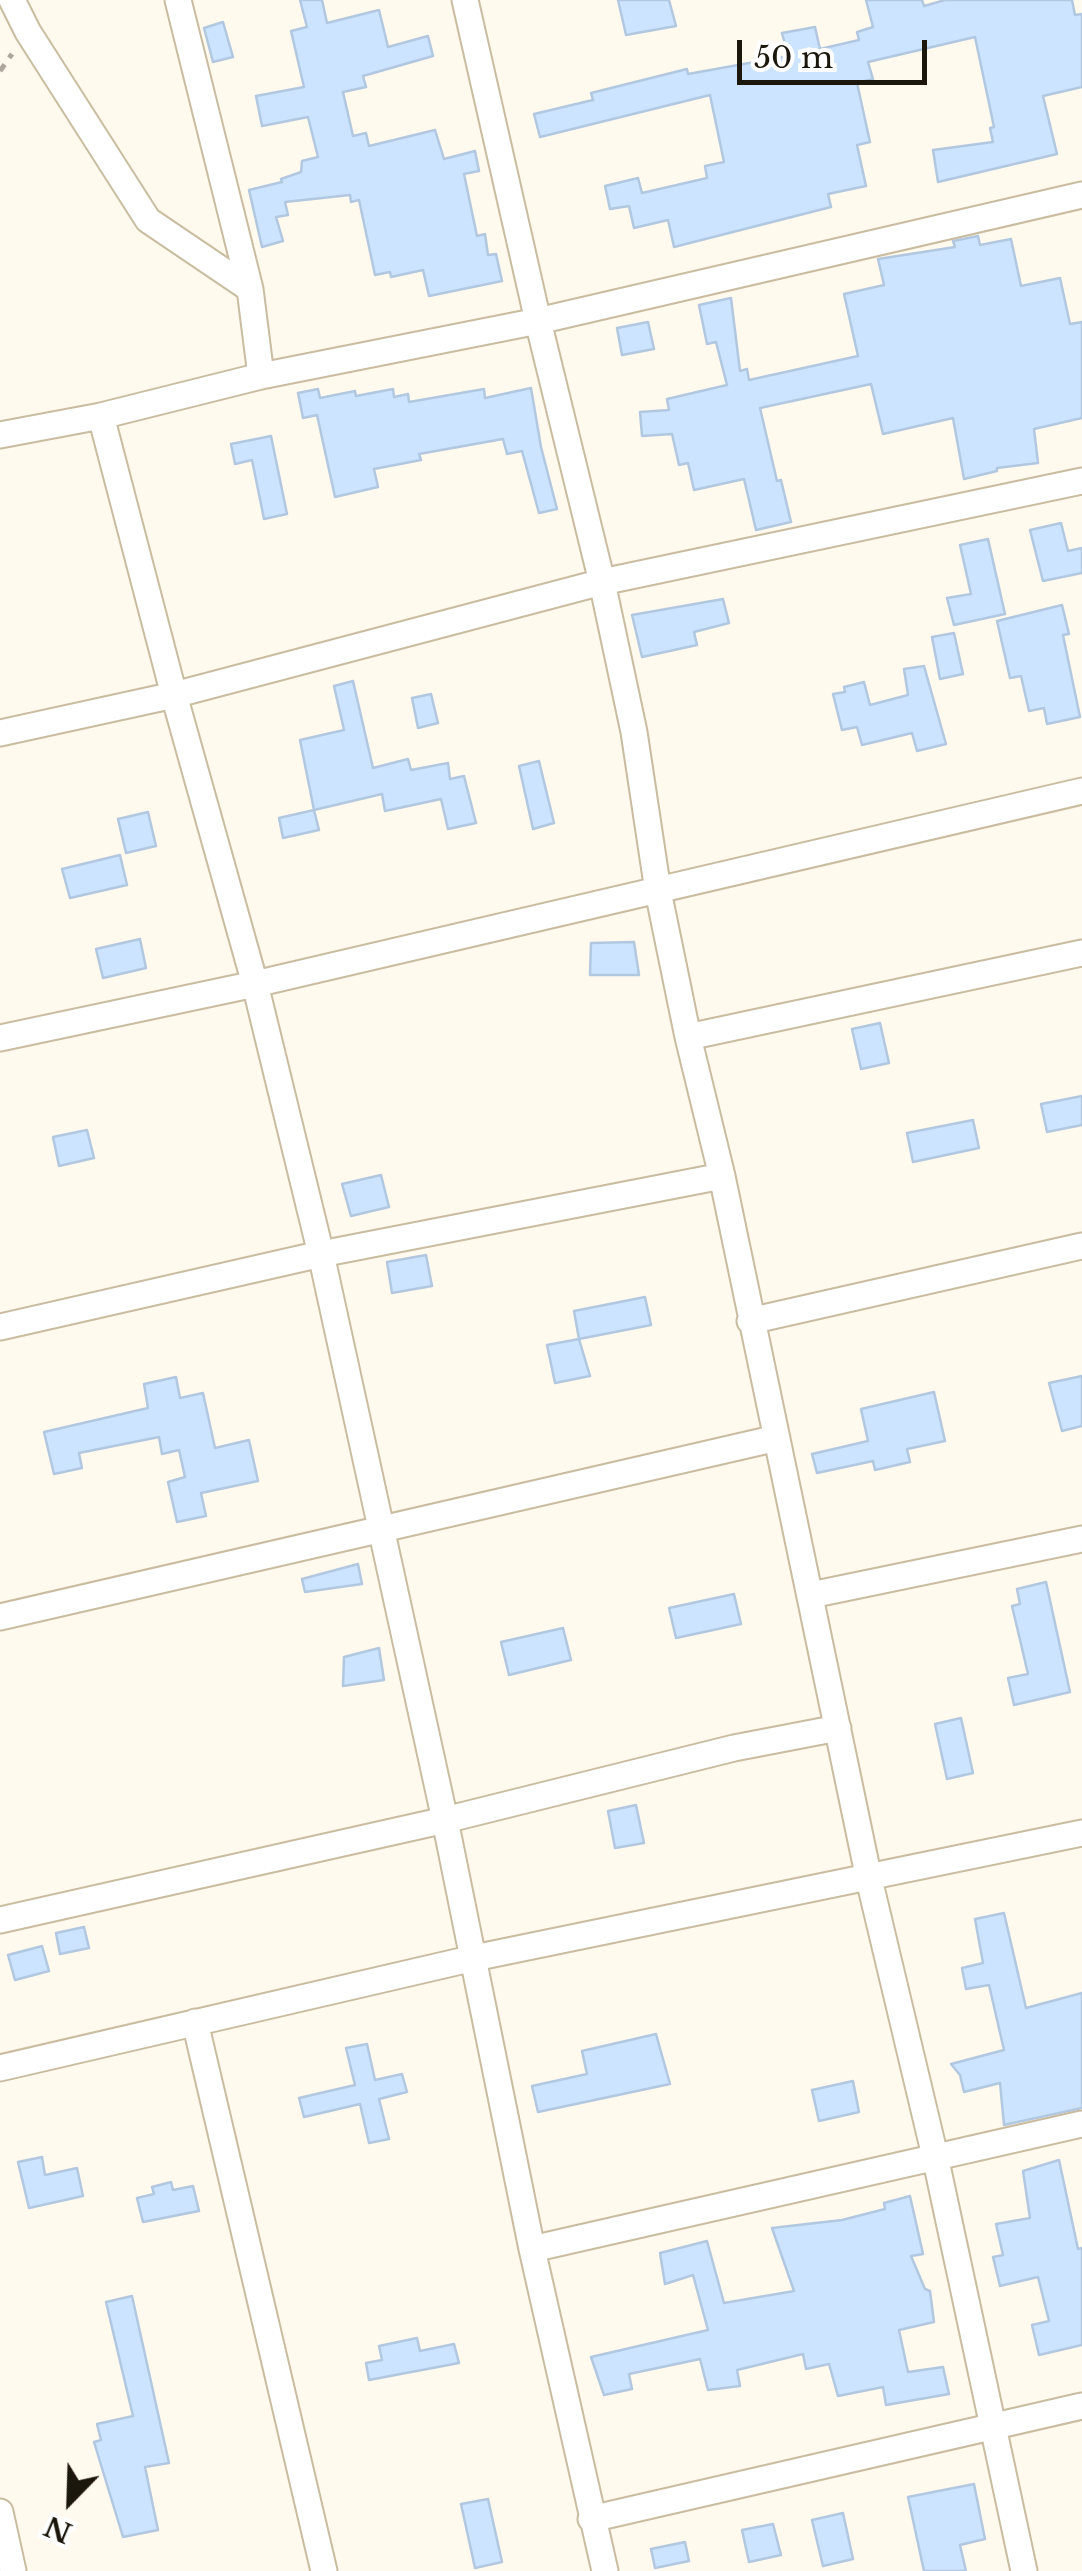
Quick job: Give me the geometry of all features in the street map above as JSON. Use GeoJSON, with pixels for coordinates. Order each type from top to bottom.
{"type":"FeatureCollection","features":[{"type":"Feature","properties":{"kind":"street"},"geometry":{"type":"LineString","coordinates":[[12,0],[28,32],[148,220],[250,289]]}},
{"type":"Feature","properties":{"kind":"street"},"geometry":{"type":"LineString","coordinates":[[178,0],[250,289],[261,376]]}},
{"type":"Feature","properties":{"kind":"street"},"geometry":{"type":"LineString","coordinates":[[464,0],[602,582],[634,732],[658,891],[688,1037],[722,1176],[869,1879],[936,2156],[1024,2571]]}},
{"type":"Feature","properties":{"kind":"street"},"geometry":{"type":"LineString","coordinates":[[0,435],[101,416],[261,376],[538,321],[1082,195]]}},
{"type":"Feature","properties":{"kind":"street"},"geometry":{"type":"LineString","coordinates":[[101,416],[255,984],[322,1254],[445,1820],[532,2249],[605,2571]]}},
{"type":"Feature","properties":{"kind":"street"},"geometry":{"type":"LineString","coordinates":[[0,734],[174,695],[602,582],[1082,481]]}},
{"type":"Feature","properties":{"kind":"street"},"geometry":{"type":"LineString","coordinates":[[0,1038],[255,984],[1082,790]]}},
{"type":"Feature","properties":{"kind":"street"},"geometry":{"type":"LineString","coordinates":[[688,1037],[1082,953]]}},
{"type":"Feature","properties":{"kind":"street"},"geometry":{"type":"LineString","coordinates":[[0,1327],[322,1254],[722,1176]]}},
{"type":"Feature","properties":{"kind":"street"},"geometry":{"type":"LineString","coordinates":[[750,1321],[1082,1246]]}},
{"type":"Feature","properties":{"kind":"street"},"geometry":{"type":"LineString","coordinates":[[0,1618],[777,1438]]}},
{"type":"Feature","properties":{"kind":"street"},"geometry":{"type":"LineString","coordinates":[[811,1595],[1082,1539]]}},
{"type":"Feature","properties":{"kind":"street"},"geometry":{"type":"LineString","coordinates":[[0,1920],[445,1820],[734,1748],[838,1728]]}},
{"type":"Feature","properties":{"kind":"street"},"geometry":{"type":"LineString","coordinates":[[0,2068],[474,1958],[1082,1833]]}},
{"type":"Feature","properties":{"kind":"street"},"geometry":{"type":"LineString","coordinates":[[195,2022],[324,2571]]}},
{"type":"Feature","properties":{"kind":"street"},"geometry":{"type":"LineString","coordinates":[[532,2249],[1082,2124]]}},
{"type":"Feature","properties":{"kind":"street"},"geometry":{"type":"LineString","coordinates":[[592,2519],[1082,2406]]}},
{"type":"Feature","properties":{"kind":"street"},"geometry":{"type":"LineString","coordinates":[[0,2512],[13,2571]]}},
{"type":"Feature","properties":{"kind":"building"},"geometry":{"type":"Polygon","coordinates":[[[300,0],[322,0],[327,23],[379,10],[388,47],[428,36],[433,56],[363,76],[366,87],[343,92],[353,136],[366,133],[369,146],[435,130],[444,159],[475,151],[479,171],[464,174],[477,236],[485,234],[488,255],[496,254],[502,281],[429,296],[423,270],[391,277],[390,272],[375,275],[359,200],[351,202],[350,195],[285,202],[288,215],[276,217],[283,241],[262,247],[249,190],[282,182],[281,179],[301,172],[302,161],[318,157],[308,117],[262,126],[256,96],[304,87],[291,31],[307,27],[300,0]]]}},
{"type":"Feature","properties":{"kind":"building"},"geometry":{"type":"Polygon","coordinates":[[[618,0],[669,0],[676,26],[626,35],[618,0]]]}},
{"type":"Feature","properties":{"kind":"building"},"geometry":{"type":"Polygon","coordinates":[[[866,0],[922,0],[924,6],[945,0],[1072,0],[1075,15],[1082,14],[1082,87],[1043,96],[1057,154],[938,182],[933,150],[993,142],[990,128],[994,127],[975,37],[868,62],[873,79],[857,83],[870,142],[857,145],[866,186],[828,194],[831,207],[674,247],[668,220],[634,228],[629,206],[610,209],[605,186],[638,178],[642,193],[707,178],[705,166],[724,162],[710,95],[540,137],[534,114],[593,100],[591,93],[687,69],[688,74],[788,56],[782,33],[815,27],[820,49],[859,40],[857,32],[873,27],[866,0]]]}},
{"type":"Feature","properties":{"kind":"building"},"geometry":{"type":"Polygon","coordinates":[[[223,22],[233,57],[213,62],[204,28],[223,22]]]}},
{"type":"Feature","properties":{"kind":"building"},"geometry":{"type":"Polygon","coordinates":[[[978,236],[980,245],[1011,239],[1021,286],[1060,278],[1070,324],[1082,322],[1082,418],[1034,429],[1038,463],[997,468],[964,479],[953,418],[883,434],[871,384],[760,408],[791,522],[756,530],[744,479],[694,490],[688,463],[679,465],[672,434],[642,436],[640,412],[669,410],[667,399],[727,385],[716,342],[707,344],[699,305],[731,298],[740,371],[747,369],[749,380],[858,356],[844,294],[884,285],[878,259],[955,247],[953,241],[978,236]]]}},
{"type":"Feature","properties":{"kind":"building"},"geometry":{"type":"Polygon","coordinates":[[[648,322],[654,349],[622,355],[617,328],[648,322]]]}},
{"type":"Feature","properties":{"kind":"building"},"geometry":{"type":"Polygon","coordinates":[[[531,388],[557,509],[539,513],[522,451],[507,454],[503,439],[419,454],[421,460],[374,469],[378,487],[335,497],[317,415],[303,418],[298,393],[318,389],[320,398],[393,389],[394,397],[408,394],[409,402],[484,389],[485,398],[531,388]]]}},
{"type":"Feature","properties":{"kind":"building"},"geometry":{"type":"Polygon","coordinates":[[[271,436],[287,514],[264,519],[252,460],[235,464],[231,444],[271,436]]]}},
{"type":"Feature","properties":{"kind":"building"},"geometry":{"type":"Polygon","coordinates":[[[1061,523],[1068,551],[1082,548],[1082,573],[1043,581],[1030,530],[1061,523]]]}},
{"type":"Feature","properties":{"kind":"building"},"geometry":{"type":"Polygon","coordinates":[[[988,539],[1005,614],[954,625],[947,598],[971,594],[960,545],[988,539]]]}},
{"type":"Feature","properties":{"kind":"building"},"geometry":{"type":"Polygon","coordinates":[[[723,599],[729,623],[694,632],[697,645],[642,657],[632,615],[723,599]]]}},
{"type":"Feature","properties":{"kind":"building"},"geometry":{"type":"Polygon","coordinates":[[[1062,605],[1069,634],[1063,635],[1080,717],[1047,724],[1044,708],[1029,711],[1021,676],[1010,678],[997,621],[1062,605]]]}},
{"type":"Feature","properties":{"kind":"building"},"geometry":{"type":"Polygon","coordinates":[[[954,633],[963,674],[940,679],[932,637],[954,633]]]}},
{"type":"Feature","properties":{"kind":"building"},"geometry":{"type":"Polygon","coordinates":[[[924,666],[946,744],[917,751],[912,733],[862,745],[857,727],[842,730],[833,694],[864,682],[870,705],[908,695],[904,669],[924,666]]]}},
{"type":"Feature","properties":{"kind":"building"},"geometry":{"type":"Polygon","coordinates":[[[353,681],[373,768],[408,759],[411,770],[448,763],[450,779],[464,776],[476,823],[448,829],[441,799],[385,811],[382,794],[314,810],[300,740],[344,730],[334,686],[353,681]]]}},
{"type":"Feature","properties":{"kind":"building"},"geometry":{"type":"Polygon","coordinates":[[[431,694],[438,723],[418,728],[412,698],[431,694]]]}},
{"type":"Feature","properties":{"kind":"building"},"geometry":{"type":"Polygon","coordinates":[[[539,761],[554,823],[533,829],[519,766],[539,761]]]}},
{"type":"Feature","properties":{"kind":"building"},"geometry":{"type":"Polygon","coordinates":[[[314,810],[319,830],[283,838],[279,818],[314,810]]]}},
{"type":"Feature","properties":{"kind":"building"},"geometry":{"type":"Polygon","coordinates":[[[148,812],[156,846],[126,853],[118,819],[148,812]]]}},
{"type":"Feature","properties":{"kind":"building"},"geometry":{"type":"Polygon","coordinates":[[[120,855],[127,885],[70,898],[62,869],[120,855]]]}},
{"type":"Feature","properties":{"kind":"building"},"geometry":{"type":"Polygon","coordinates":[[[140,939],[146,968],[103,978],[96,949],[140,939]]]}},
{"type":"Feature","properties":{"kind":"building"},"geometry":{"type":"Polygon","coordinates":[[[634,942],[639,975],[590,975],[591,943],[634,942]]]}},
{"type":"Feature","properties":{"kind":"building"},"geometry":{"type":"Polygon","coordinates":[[[880,1023],[889,1063],[861,1069],[852,1029],[880,1023]]]}},
{"type":"Feature","properties":{"kind":"building"},"geometry":{"type":"Polygon","coordinates":[[[1082,1096],[1082,1125],[1047,1132],[1041,1104],[1082,1096]]]}},
{"type":"Feature","properties":{"kind":"building"},"geometry":{"type":"Polygon","coordinates":[[[973,1120],[979,1148],[913,1162],[907,1133],[973,1120]]]}},
{"type":"Feature","properties":{"kind":"building"},"geometry":{"type":"Polygon","coordinates":[[[87,1130],[94,1158],[59,1166],[53,1137],[87,1130]]]}},
{"type":"Feature","properties":{"kind":"building"},"geometry":{"type":"Polygon","coordinates":[[[381,1175],[389,1207],[351,1216],[342,1184],[381,1175]]]}},
{"type":"Feature","properties":{"kind":"building"},"geometry":{"type":"Polygon","coordinates":[[[426,1255],[432,1286],[392,1293],[387,1262],[426,1255]]]}},
{"type":"Feature","properties":{"kind":"building"},"geometry":{"type":"Polygon","coordinates":[[[645,1297],[651,1325],[579,1339],[574,1311],[645,1297]]]}},
{"type":"Feature","properties":{"kind":"building"},"geometry":{"type":"Polygon","coordinates":[[[579,1339],[590,1376],[555,1383],[547,1345],[579,1339]]]}},
{"type":"Feature","properties":{"kind":"building"},"geometry":{"type":"Polygon","coordinates":[[[1082,1376],[1082,1426],[1062,1431],[1049,1383],[1082,1376]]]}},
{"type":"Feature","properties":{"kind":"building"},"geometry":{"type":"Polygon","coordinates":[[[176,1377],[180,1398],[203,1393],[215,1448],[249,1440],[258,1481],[201,1493],[206,1516],[177,1522],[168,1482],[185,1477],[179,1450],[162,1454],[159,1437],[79,1453],[82,1468],[54,1474],[44,1432],[148,1408],[144,1384],[176,1377]]]}},
{"type":"Feature","properties":{"kind":"building"},"geometry":{"type":"Polygon","coordinates":[[[934,1392],[945,1441],[907,1449],[910,1462],[875,1470],[873,1461],[817,1473],[812,1454],[868,1441],[861,1409],[934,1392]]]}},
{"type":"Feature","properties":{"kind":"building"},"geometry":{"type":"Polygon","coordinates":[[[358,1564],[362,1584],[305,1592],[302,1579],[358,1564]]]}},
{"type":"Feature","properties":{"kind":"building"},"geometry":{"type":"Polygon","coordinates":[[[1046,1582],[1070,1692],[1014,1705],[1008,1678],[1028,1674],[1012,1606],[1020,1604],[1017,1589],[1046,1582]]]}},
{"type":"Feature","properties":{"kind":"building"},"geometry":{"type":"Polygon","coordinates":[[[734,1594],[741,1624],[676,1638],[669,1608],[734,1594]]]}},
{"type":"Feature","properties":{"kind":"building"},"geometry":{"type":"Polygon","coordinates":[[[563,1628],[571,1660],[509,1675],[501,1642],[563,1628]]]}},
{"type":"Feature","properties":{"kind":"building"},"geometry":{"type":"Polygon","coordinates":[[[379,1648],[384,1680],[343,1686],[344,1657],[379,1648]]]}},
{"type":"Feature","properties":{"kind":"building"},"geometry":{"type":"Polygon","coordinates":[[[961,1718],[973,1773],[947,1779],[935,1724],[961,1718]]]}},
{"type":"Feature","properties":{"kind":"building"},"geometry":{"type":"Polygon","coordinates":[[[636,1805],[644,1843],[615,1848],[608,1811],[636,1805]]]}},
{"type":"Feature","properties":{"kind":"building"},"geometry":{"type":"Polygon","coordinates":[[[1004,1913],[1026,2008],[1082,1993],[1082,2108],[1004,2125],[1000,2083],[964,2092],[960,2075],[951,2064],[1004,2050],[989,1985],[966,1989],[962,1968],[983,1963],[975,1919],[1004,1913]]]}},
{"type":"Feature","properties":{"kind":"building"},"geometry":{"type":"Polygon","coordinates":[[[84,1927],[89,1948],[60,1954],[56,1933],[84,1927]]]}},
{"type":"Feature","properties":{"kind":"building"},"geometry":{"type":"Polygon","coordinates":[[[42,1946],[49,1971],[15,1980],[8,1955],[42,1946]]]}},
{"type":"Feature","properties":{"kind":"building"},"geometry":{"type":"Polygon","coordinates":[[[656,2034],[670,2084],[538,2112],[532,2086],[587,2074],[582,2051],[656,2034]]]}},
{"type":"Feature","properties":{"kind":"building"},"geometry":{"type":"Polygon","coordinates":[[[367,2044],[375,2080],[402,2074],[407,2092],[379,2099],[389,2139],[369,2143],[360,2104],[304,2117],[299,2098],[355,2085],[346,2048],[367,2044]]]}},
{"type":"Feature","properties":{"kind":"building"},"geometry":{"type":"Polygon","coordinates":[[[853,2081],[859,2112],[819,2121],[812,2090],[853,2081]]]}},
{"type":"Feature","properties":{"kind":"building"},"geometry":{"type":"Polygon","coordinates":[[[42,2157],[45,2175],[77,2168],[83,2196],[29,2208],[18,2162],[42,2157]]]}},
{"type":"Feature","properties":{"kind":"building"},"geometry":{"type":"Polygon","coordinates":[[[1059,2160],[1078,2249],[1082,2248],[1082,2345],[1039,2355],[1032,2325],[1049,2321],[1038,2277],[1000,2286],[993,2257],[1003,2255],[996,2224],[1030,2218],[1023,2171],[1059,2160]]]}},
{"type":"Feature","properties":{"kind":"building"},"geometry":{"type":"Polygon","coordinates":[[[171,2182],[173,2190],[193,2186],[199,2211],[143,2222],[137,2198],[154,2194],[152,2187],[171,2182]]]}},
{"type":"Feature","properties":{"kind":"building"},"geometry":{"type":"Polygon","coordinates":[[[910,2196],[923,2254],[911,2256],[925,2289],[930,2291],[934,2322],[899,2330],[908,2372],[943,2367],[949,2394],[886,2405],[883,2387],[838,2396],[829,2364],[806,2369],[803,2354],[737,2370],[740,2386],[708,2390],[700,2359],[629,2374],[632,2389],[604,2395],[591,2357],[708,2330],[693,2275],[665,2284],[660,2253],[707,2241],[724,2303],[794,2291],[772,2228],[842,2220],[885,2209],[884,2203],[910,2196]]]}},
{"type":"Feature","properties":{"kind":"building"},"geometry":{"type":"Polygon","coordinates":[[[132,2296],[169,2463],[145,2467],[158,2530],[123,2537],[94,2442],[101,2440],[97,2424],[133,2416],[106,2302],[132,2296]]]}},
{"type":"Feature","properties":{"kind":"building"},"geometry":{"type":"Polygon","coordinates":[[[417,2338],[420,2351],[454,2344],[459,2363],[369,2380],[366,2363],[382,2360],[379,2346],[417,2338]]]}},
{"type":"Feature","properties":{"kind":"building"},"geometry":{"type":"Polygon","coordinates":[[[974,2484],[985,2539],[960,2545],[966,2571],[924,2571],[908,2497],[974,2484]]]}},
{"type":"Feature","properties":{"kind":"building"},"geometry":{"type":"Polygon","coordinates":[[[488,2499],[502,2562],[475,2568],[461,2504],[488,2499]]]}},
{"type":"Feature","properties":{"kind":"building"},"geometry":{"type":"Polygon","coordinates":[[[843,2513],[853,2559],[823,2566],[812,2520],[843,2513]]]}},
{"type":"Feature","properties":{"kind":"building"},"geometry":{"type":"Polygon","coordinates":[[[773,2524],[781,2555],[749,2562],[742,2530],[773,2524]]]}},
{"type":"Feature","properties":{"kind":"building"},"geometry":{"type":"Polygon","coordinates":[[[685,2542],[689,2561],[655,2568],[651,2549],[685,2542]]]}}]}
